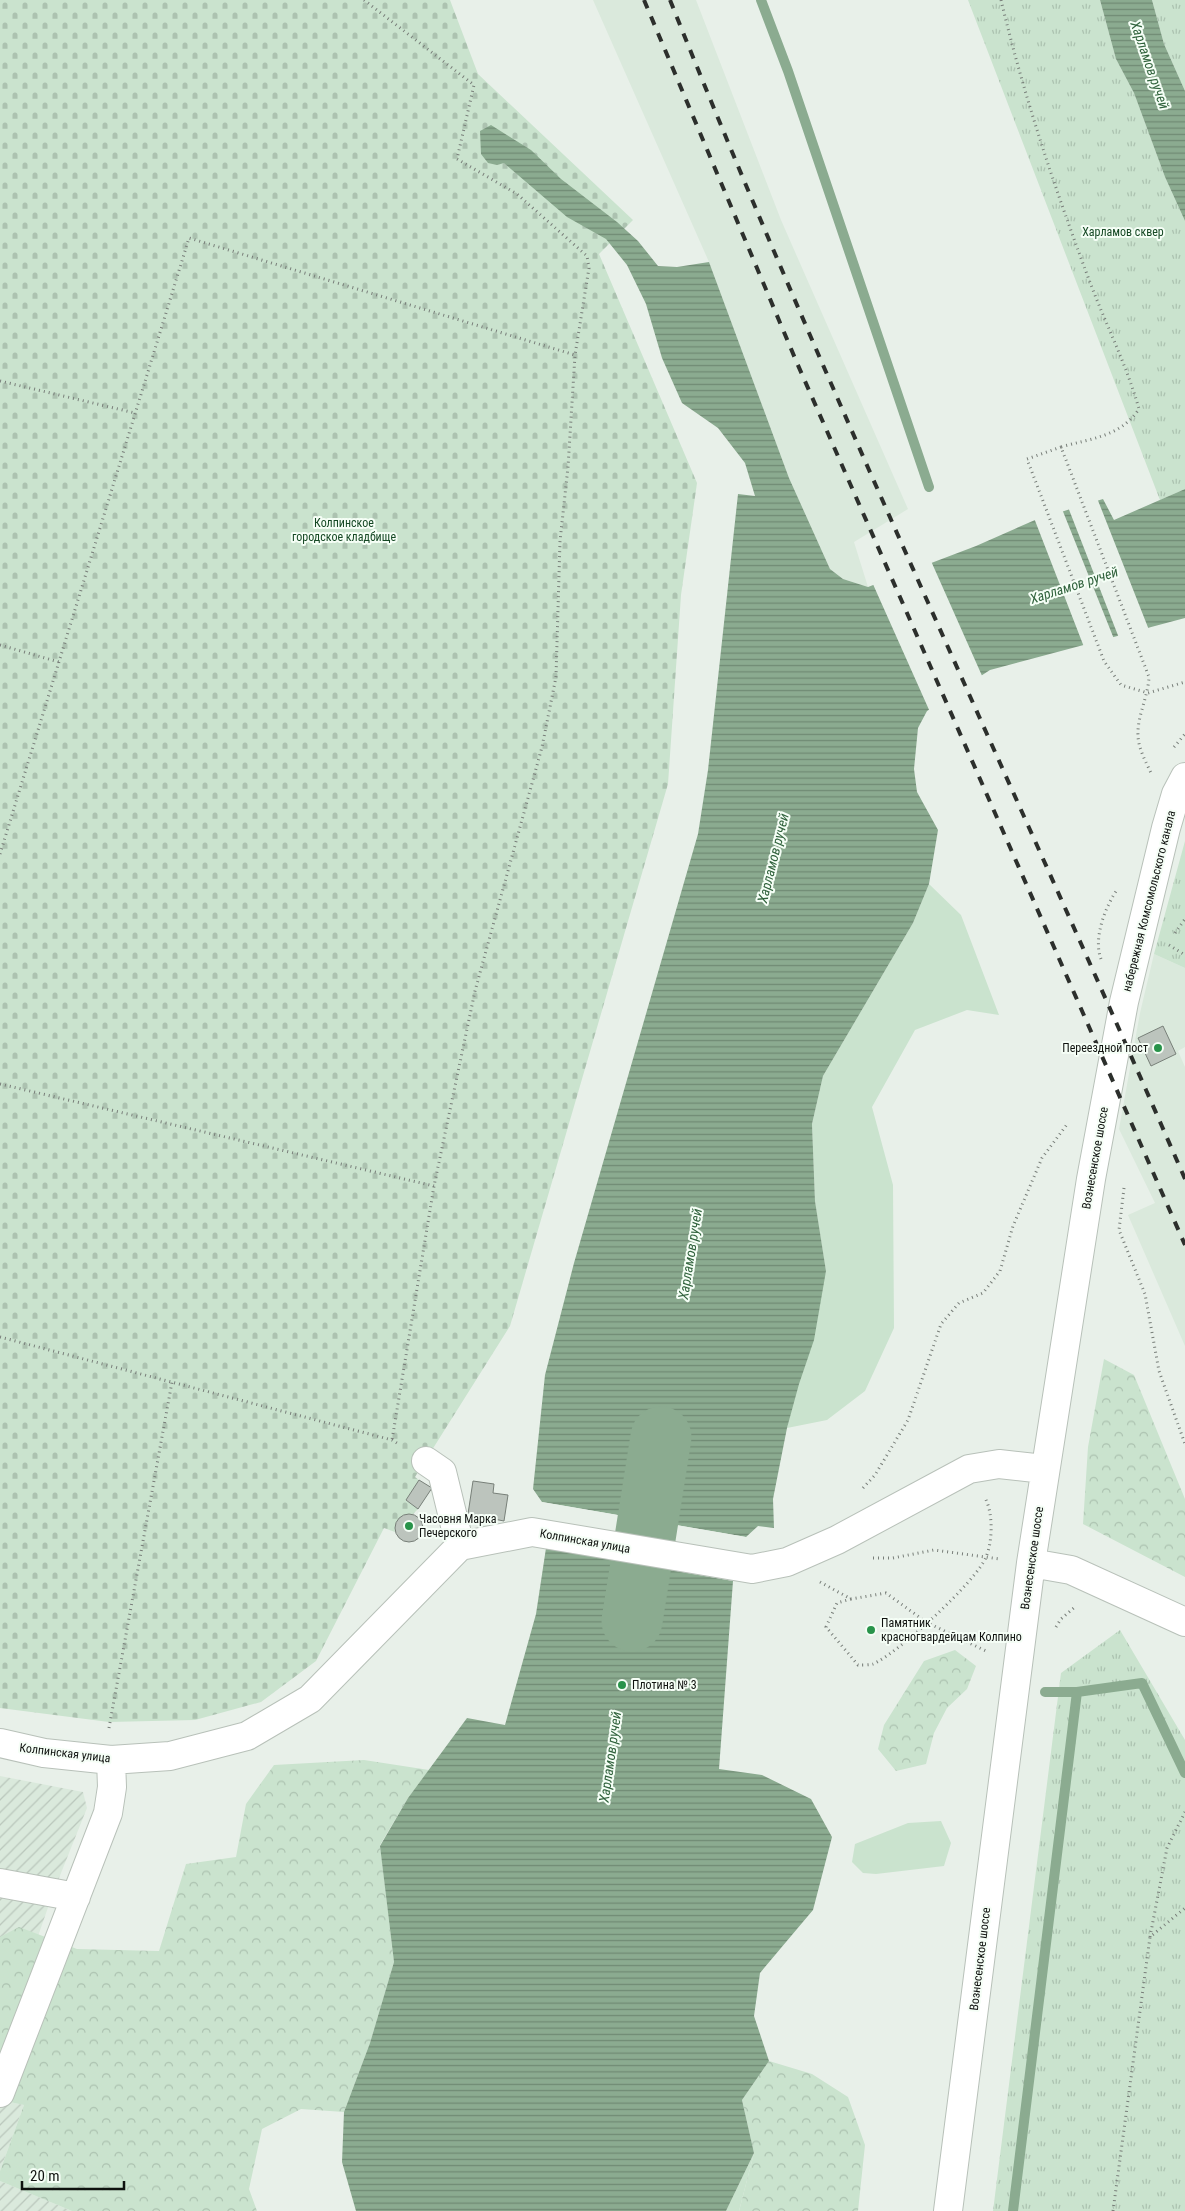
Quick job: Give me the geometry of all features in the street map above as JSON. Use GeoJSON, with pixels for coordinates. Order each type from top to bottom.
{"type":"FeatureCollection","features":[{"type":"Feature","properties":{"kind":"street","name":"набережная Комсомольского канала"},"geometry":{"type":"LineString","coordinates":[[1119,1026],[1166,828],[1176,794],[1185,777]]}},
{"type":"Feature","properties":{"kind":"street","name":"Вознесенское шоссе"},"geometry":{"type":"LineString","coordinates":[[948,2211],[1044,1469],[1119,1026]]}},
{"type":"Feature","properties":{"kind":"street"},"geometry":{"type":"LineString","coordinates":[[426,1461],[442,1472],[460,1546]]}},
{"type":"Feature","properties":{"kind":"street","name":"Колпинская улица"},"geometry":{"type":"LineString","coordinates":[[0,1743],[44,1753],[111,1760],[170,1756],[247,1736],[310,1699],[460,1546],[532,1532],[752,1569],[787,1562],[837,1540],[968,1469],[999,1464],[1044,1469]]}},
{"type":"Feature","properties":{"kind":"street"},"geometry":{"type":"LineString","coordinates":[[1031,1563],[1071,1570],[1185,1622]]}},
{"type":"Feature","properties":{"kind":"street"},"geometry":{"type":"LineString","coordinates":[[0,2093],[108,1813],[112,1788],[111,1760]]}},
{"type":"Feature","properties":{"kind":"street"},"geometry":{"type":"LineString","coordinates":[[0,1883],[76,1897]]}},
{"type":"Feature","properties":{"kind":"path"},"geometry":{"type":"LineString","coordinates":[[364,0],[474,85],[457,158],[517,194],[587,256],[589,268],[575,354],[568,467],[560,541],[556,677],[542,747],[475,991],[434,1186],[392,1440]]}},
{"type":"Feature","properties":{"kind":"path"},"geometry":{"type":"LineString","coordinates":[[1002,0],[1011,42],[1053,179],[1092,287],[1133,388],[1138,409],[1130,422],[1115,432],[1061,446],[1027,459],[1104,661],[1121,685],[1148,693],[1185,682]]}},
{"type":"Feature","properties":{"kind":"path"},"geometry":{"type":"LineString","coordinates":[[0,854],[188,238],[575,354]]}},
{"type":"Feature","properties":{"kind":"path"},"geometry":{"type":"LineString","coordinates":[[0,381],[135,413]]}},
{"type":"Feature","properties":{"kind":"path"},"geometry":{"type":"LineString","coordinates":[[1061,446],[1150,677],[1148,693],[1139,723],[1138,736],[1153,778]]}},
{"type":"Feature","properties":{"kind":"path"},"geometry":{"type":"LineString","coordinates":[[0,646],[59,662]]}},
{"type":"Feature","properties":{"kind":"path"},"geometry":{"type":"LineString","coordinates":[[1166,944],[1185,955]]}},
{"type":"Feature","properties":{"kind":"path"},"geometry":{"type":"LineString","coordinates":[[0,1084],[434,1186]]}},
{"type":"Feature","properties":{"kind":"path"},"geometry":{"type":"LineString","coordinates":[[857,1495],[875,1475],[908,1420],[941,1324],[959,1303],[983,1292],[1000,1271],[1013,1226],[1042,1158],[1064,1129],[1076,1108],[1104,1108]]}},
{"type":"Feature","properties":{"kind":"path"},"geometry":{"type":"LineString","coordinates":[[1125,1179],[1119,1230],[1145,1294],[1159,1371],[1185,1444]]}},
{"type":"Feature","properties":{"kind":"path"},"geometry":{"type":"LineString","coordinates":[[0,1337],[392,1440],[426,1461]]}},
{"type":"Feature","properties":{"kind":"path"},"geometry":{"type":"LineString","coordinates":[[111,1760],[109,1722],[172,1382]]}},
{"type":"Feature","properties":{"kind":"path"},"geometry":{"type":"LineString","coordinates":[[968,1469],[988,1503],[991,1534],[987,1557],[974,1577],[926,1622],[894,1650],[872,1664],[858,1665],[826,1627],[836,1603],[886,1593],[926,1622],[990,1653]]}},
{"type":"Feature","properties":{"kind":"path"},"geometry":{"type":"LineString","coordinates":[[865,1558],[893,1558],[934,1550],[1031,1563]]}},
{"type":"Feature","properties":{"kind":"path"},"geometry":{"type":"LineString","coordinates":[[787,1562],[851,1599]]}},
{"type":"Feature","properties":{"kind":"path"},"geometry":{"type":"LineString","coordinates":[[1053,1633],[1061,1619],[1080,1602],[1112,1589]]}},
{"type":"Feature","properties":{"kind":"path"},"geometry":{"type":"LineString","coordinates":[[1113,2211],[1150,1937],[1167,1848],[1185,1812]]}},
{"type":"Feature","properties":{"kind":"path"},"geometry":{"type":"LineString","coordinates":[[1150,1937],[1185,1908]]}},
{"type":"Feature","properties":{"kind":"shaded area"},"geometry":{"type":"Polygon","coordinates":[[[593,0],[696,0],[781,220],[908,509],[854,542],[868,587],[843,579],[830,569],[789,478],[709,262],[593,0]]]}},
{"type":"Feature","properties":{"kind":"shaded area"},"geometry":{"type":"Polygon","coordinates":[[[1154,954],[1185,968],[1185,1047],[1178,1051],[1185,1067],[1185,1346],[1128,1215],[1155,1203],[1119,1129],[1140,1013],[1154,954]]]}},
{"type":"Feature","properties":{"kind":"shaded area"},"geometry":{"type":"Polygon","coordinates":[[[0,1776],[83,1792],[87,1808],[53,1893],[0,2046],[0,1776]]]}},
{"type":"Feature","properties":{"kind":"shaded area"},"geometry":{"type":"Polygon","coordinates":[[[0,2100],[24,2105],[0,2171],[0,2100]]]}},
{"type":"Feature","properties":{"kind":"shaded area"},"geometry":{"type":"Polygon","coordinates":[[[0,2181],[72,2211],[0,2211],[0,2181]]]}},
{"type":"Feature","properties":{"kind":"green space","name":"Колпинское городское кладбище"},"geometry":{"type":"Polygon","coordinates":[[[0,0],[450,0],[478,74],[633,220],[599,254],[697,483],[681,595],[668,784],[510,1326],[415,1477],[419,1480],[406,1500],[418,1509],[413,1514],[403,1515],[396,1522],[395,1532],[384,1528],[316,1661],[261,1702],[195,1720],[109,1722],[0,1708],[0,0]]]}},
{"type":"Feature","properties":{"kind":"green space","name":"Харламов сквер"},"geometry":{"type":"Polygon","coordinates":[[[968,0],[1100,0],[1116,59],[1134,93],[1165,177],[1185,221],[1185,489],[1160,500],[968,0]]]}},
{"type":"Feature","properties":{"kind":"green space"},"geometry":{"type":"Polygon","coordinates":[[[1152,0],[1185,0],[1185,91],[1164,44],[1152,0]]]}},
{"type":"Feature","properties":{"kind":"green space"},"geometry":{"type":"Polygon","coordinates":[[[1185,841],[1185,968],[1154,954],[1185,841]]]}},
{"type":"Feature","properties":{"kind":"green space"},"geometry":{"type":"Polygon","coordinates":[[[929,884],[961,915],[999,1015],[967,1010],[915,1030],[872,1107],[893,1185],[894,1328],[865,1391],[827,1420],[787,1428],[826,1271],[815,1201],[812,1124],[823,1076],[913,923],[929,884]]]}},
{"type":"Feature","properties":{"kind":"green space"},"geometry":{"type":"Polygon","coordinates":[[[1104,1359],[1134,1375],[1185,1499],[1185,1577],[1083,1524],[1088,1447],[1104,1359]]]}},
{"type":"Feature","properties":{"kind":"green space"},"geometry":{"type":"Polygon","coordinates":[[[1120,1630],[1185,1740],[1185,2211],[993,2211],[1061,1673],[1120,1630]]]}},
{"type":"Feature","properties":{"kind":"green space"},"geometry":{"type":"Polygon","coordinates":[[[955,1650],[976,1666],[967,1689],[947,1708],[934,1733],[926,1764],[896,1771],[878,1749],[884,1725],[924,1661],[955,1650]]]}},
{"type":"Feature","properties":{"kind":"green space"},"geometry":{"type":"Polygon","coordinates":[[[364,1760],[429,1770],[408,1798],[380,1845],[394,1962],[370,2043],[344,2112],[301,2109],[262,2129],[249,2189],[257,2211],[72,2211],[0,2181],[0,2171],[24,2105],[0,2100],[0,1937],[19,1927],[77,1949],[159,1951],[186,1864],[236,1857],[246,1804],[274,1765],[364,1760]]]}},
{"type":"Feature","properties":{"kind":"green space"},"geometry":{"type":"Polygon","coordinates":[[[941,1821],[951,1843],[944,1866],[876,1874],[863,1873],[852,1862],[855,1844],[908,1823],[941,1821]]]}},
{"type":"Feature","properties":{"kind":"green space"},"geometry":{"type":"Polygon","coordinates":[[[769,2061],[812,2074],[848,2097],[865,2145],[858,2211],[739,2211],[754,2153],[742,2100],[769,2061]]]}},
{"type":"Feature","properties":{"kind":"green space"},"geometry":{"type":"Polygon","coordinates":[[[754,2153],[739,2211],[726,2211],[754,2153]]]}},
{"type":"Feature","properties":{"kind":"water"},"geometry":{"type":"Polygon","coordinates":[[[1100,0],[1152,0],[1164,44],[1185,91],[1185,221],[1165,177],[1134,93],[1116,59],[1100,0]]]}},
{"type":"Feature","properties":{"kind":"water"},"geometry":{"type":"Polygon","coordinates":[[[491,125],[531,150],[561,179],[617,222],[638,241],[658,266],[677,267],[709,262],[789,478],[830,569],[843,579],[868,587],[976,546],[1035,520],[1103,499],[1114,520],[1185,489],[1185,618],[990,670],[927,711],[918,728],[914,769],[917,792],[938,830],[929,884],[913,923],[823,1076],[812,1124],[815,1201],[826,1271],[814,1340],[787,1428],[773,1499],[774,1528],[758,1526],[746,1537],[542,1502],[533,1489],[545,1375],[574,1263],[698,834],[708,770],[738,494],[755,496],[745,463],[718,428],[682,403],[662,358],[646,304],[627,265],[606,239],[567,217],[504,163],[497,165],[488,163],[481,154],[480,131],[491,125]]]}},
{"type":"Feature","properties":{"kind":"water"},"geometry":{"type":"Polygon","coordinates":[[[546,1548],[733,1581],[719,1769],[762,1775],[811,1799],[832,1837],[813,1910],[760,1973],[754,2016],[769,2061],[742,2100],[754,2153],[726,2211],[356,2211],[342,2162],[344,2112],[370,2043],[394,1962],[380,1846],[408,1798],[467,1718],[505,1725],[536,1614],[546,1548]]]}},
{"type":"Feature","properties":{"kind":"pier"},"geometry":{"type":"Polygon","coordinates":[[[1097,498],[1149,630],[1119,638],[1068,507],[1097,498]]]}},
{"type":"Feature","properties":{"kind":"pier"},"geometry":{"type":"Polygon","coordinates":[[[1062,509],[1114,639],[1084,647],[1034,518],[1062,509]]]}},
{"type":"Feature","properties":{"kind":"pier"},"geometry":{"type":"Polygon","coordinates":[[[931,561],[983,678],[930,712],[872,582],[931,561]]]}},
{"type":"Feature","properties":{"kind":"pier"},"geometry":{"type":"Polygon","coordinates":[[[542,1502],[746,1537],[745,1539],[542,1505],[542,1502]]]}},
{"type":"Feature","properties":{"kind":"building","name":"Переездной пост"},"geometry":{"type":"Polygon","coordinates":[[[1163,1026],[1176,1054],[1151,1066],[1138,1038],[1163,1026]]]}},
{"type":"Feature","properties":{"kind":"building"},"geometry":{"type":"Polygon","coordinates":[[[419,1480],[432,1488],[418,1509],[406,1500],[419,1480]]]}},
{"type":"Feature","properties":{"kind":"building"},"geometry":{"type":"Polygon","coordinates":[[[473,1481],[494,1484],[493,1493],[508,1495],[504,1521],[468,1514],[473,1481]]]}},
{"type":"Feature","properties":{"kind":"building","name":"Часовня Марка Печерского"},"geometry":{"type":"Polygon","coordinates":[[[409,1514],[419,1518],[423,1528],[419,1538],[409,1542],[399,1538],[395,1528],[399,1518],[409,1514]]]}},
{"type":"Feature","properties":{"kind":"waterway"},"geometry":{"type":"LineString","coordinates":[[761,0],[788,71],[929,487]]}},
{"type":"Feature","properties":{"kind":"waterway","name":"Харламов ручей"},"geometry":{"type":"LineString","coordinates":[[632,1621],[661,1437]]}},
{"type":"Feature","properties":{"kind":"waterway"},"geometry":{"type":"LineString","coordinates":[[1045,1692],[1077,1692],[1142,1683],[1185,1773]]}},
{"type":"Feature","properties":{"kind":"waterway"},"geometry":{"type":"LineString","coordinates":[[1013,2211],[1077,1692]]}},
{"type":"Feature","properties":{"kind":"railway"},"geometry":{"type":"LineString","coordinates":[[644,0],[797,363],[1185,1245]]}},
{"type":"Feature","properties":{"kind":"railway"},"geometry":{"type":"LineString","coordinates":[[670,0],[731,149],[858,444],[1185,1179]]}},
{"type":"Feature","properties":{"kind":"place","name":"Переездной пост"},"geometry":{"type":"Point","coordinates":[1158,1048]}},
{"type":"Feature","properties":{"kind":"place","name":"Часовня Марка Печерского"},"geometry":{"type":"Point","coordinates":[409,1526]}},
{"type":"Feature","properties":{"kind":"place","name":"Памятник красногвардейцам Колпино"},"geometry":{"type":"Point","coordinates":[871,1630]}},
{"type":"Feature","properties":{"kind":"place","name":"Плотина № 3"},"geometry":{"type":"Point","coordinates":[622,1685]}}]}
